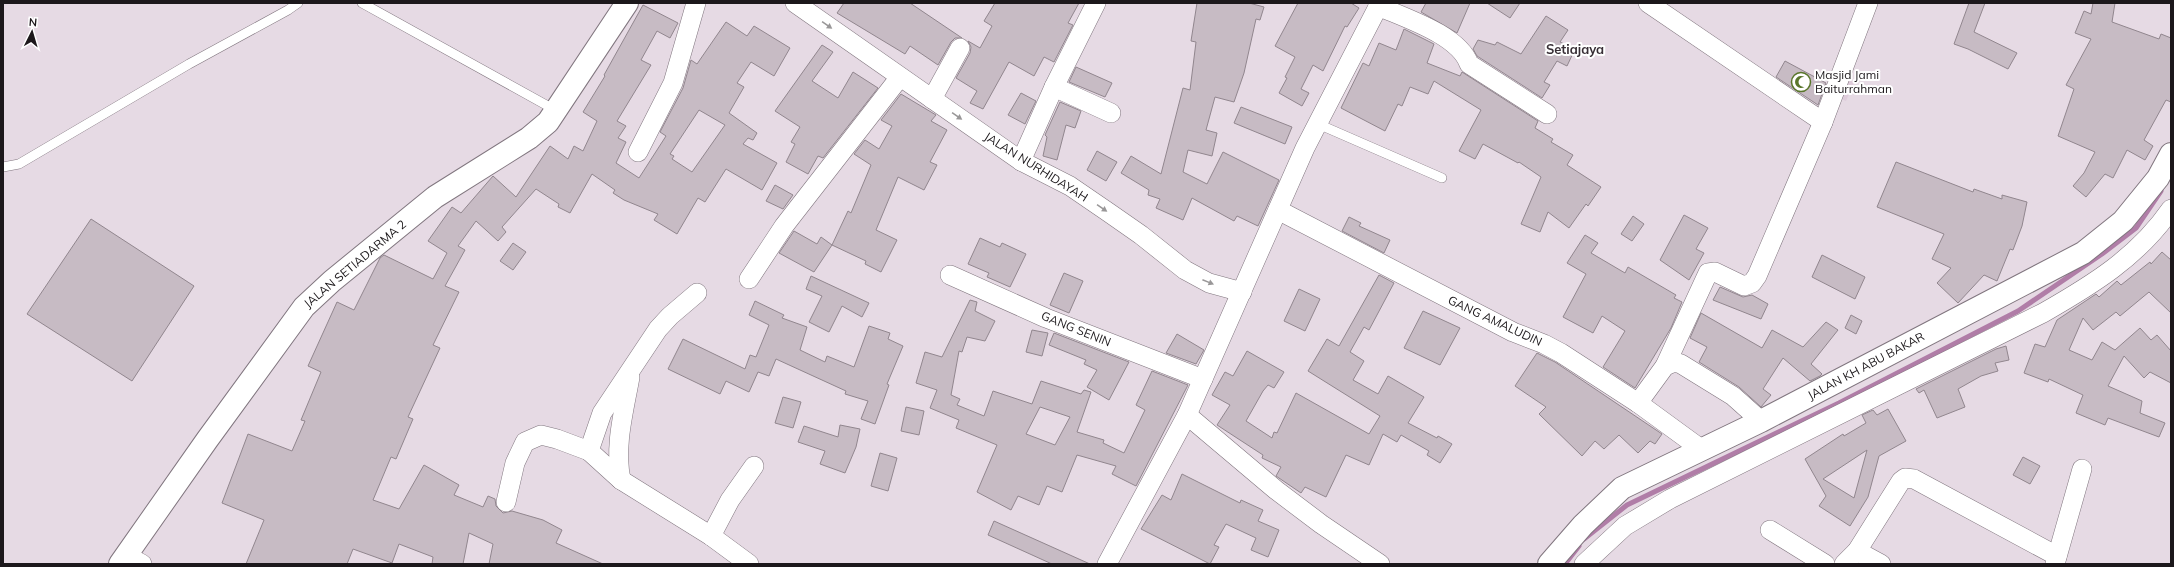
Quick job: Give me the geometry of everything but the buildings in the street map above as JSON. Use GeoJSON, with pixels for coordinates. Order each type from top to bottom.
{"type":"FeatureCollection","features":[{"type":"Feature","properties":{"kind":"street","name":"JALAN SETIADARMA 2"},"geometry":{"type":"LineString","coordinates":[[130,561],[207,440],[304,307],[332,281],[435,197],[529,138],[548,122],[557,111],[627,3]]}},
{"type":"Feature","properties":{"kind":"street"},"geometry":{"type":"LineString","coordinates":[[638,152],[674,83],[696,3]]}},
{"type":"Feature","properties":{"kind":"street","name":"JALAN NURHIDAYAH"},"geometry":{"type":"LineString","coordinates":[[795,3],[1021,161],[1070,186],[1141,235],[1185,270],[1209,283],[1242,292]]}},
{"type":"Feature","properties":{"kind":"street"},"geometry":{"type":"LineString","coordinates":[[1021,161],[1054,87],[1096,3]]}},
{"type":"Feature","properties":{"kind":"street"},"geometry":{"type":"LineString","coordinates":[[1648,3],[1822,122]]}},
{"type":"Feature","properties":{"kind":"street"},"geometry":{"type":"LineString","coordinates":[[1638,403],[1665,366],[1708,272],[1715,272],[1744,286],[1752,282],[1757,276],[1822,122],[1868,3]]}},
{"type":"Feature","properties":{"kind":"street"},"geometry":{"type":"LineString","coordinates":[[1107,564],[1187,415],[1318,124],[1379,4],[1448,39],[1465,54],[1469,64],[1547,114]]}},
{"type":"Feature","properties":{"kind":"street"},"geometry":{"type":"LineString","coordinates":[[932,99],[960,48]]}},
{"type":"Feature","properties":{"kind":"street"},"geometry":{"type":"LineString","coordinates":[[749,279],[784,226],[900,77]]}},
{"type":"Feature","properties":{"kind":"street"},"geometry":{"type":"LineString","coordinates":[[1054,87],[1111,113]]}},
{"type":"Feature","properties":{"kind":"street","name":"JALAN KH ABU BAKAR"},"geometry":{"type":"LineString","coordinates":[[1549,564],[1583,525],[1622,488],[1761,421],[2083,253],[2123,222],[2158,178],[2171,154]]}},
{"type":"Feature","properties":{"kind":"street"},"geometry":{"type":"LineString","coordinates":[[1584,564],[1625,526],[1670,499],[2042,313],[2090,286],[2132,255],[2171,209]]}},
{"type":"Feature","properties":{"kind":"street","name":"GANG AMALUDIN"},"geometry":{"type":"LineString","coordinates":[[1278,210],[1506,328],[1549,346],[1638,403],[1701,449]]}},
{"type":"Feature","properties":{"kind":"street","name":"GANG SENIN"},"geometry":{"type":"LineString","coordinates":[[950,275],[1046,318],[1203,379]]}},
{"type":"Feature","properties":{"kind":"street"},"geometry":{"type":"LineString","coordinates":[[589,451],[602,413],[658,329],[670,316],[697,293]]}},
{"type":"Feature","properties":{"kind":"street"},"geometry":{"type":"LineString","coordinates":[[1665,366],[1675,362],[1681,364],[1733,396],[1761,421]]}},
{"type":"Feature","properties":{"kind":"street"},"geometry":{"type":"LineString","coordinates":[[621,480],[617,462],[631,369]]}},
{"type":"Feature","properties":{"kind":"street"},"geometry":{"type":"LineString","coordinates":[[1187,415],[1276,490],[1321,524],[1380,564]]}},
{"type":"Feature","properties":{"kind":"street"},"geometry":{"type":"LineString","coordinates":[[506,502],[515,463],[525,442],[541,435],[557,439],[589,451],[621,480],[711,536],[749,564]]}},
{"type":"Feature","properties":{"kind":"street"},"geometry":{"type":"LineString","coordinates":[[711,536],[730,500],[754,466]]}},
{"type":"Feature","properties":{"kind":"street"},"geometry":{"type":"LineString","coordinates":[[1881,564],[1850,557],[1901,480],[1906,478],[1914,479],[2056,560],[2082,469]]}},
{"type":"Feature","properties":{"kind":"street"},"geometry":{"type":"LineString","coordinates":[[1770,530],[1825,564]]}},
{"type":"Feature","properties":{"kind":"lane"},"geometry":{"type":"LineString","coordinates":[[3,167],[19,164],[189,64],[288,10],[298,3]]}},
{"type":"Feature","properties":{"kind":"lane"},"geometry":{"type":"LineString","coordinates":[[362,3],[557,111]]}},
{"type":"Feature","properties":{"kind":"lane"},"geometry":{"type":"LineString","coordinates":[[1318,124],[1442,178]]}},
{"type":"Feature","properties":{"kind":"shaded area"},"geometry":{"type":"Polygon","coordinates":[[[1844,76],[1855,80],[1846,101],[1836,97],[1844,76]]]}},
{"type":"Feature","properties":{"kind":"waterway"},"geometry":{"type":"LineString","coordinates":[[1584,539],[1627,505],[1839,403],[2018,311],[2102,254],[2136,228],[2161,191]]}},
{"type":"Feature","properties":{"kind":"waterway"},"geometry":{"type":"LineString","coordinates":[[1565,564],[1579,546]]}},
{"type":"Feature","properties":{"kind":"place","name":"Masjid Jami Baiturrahman"},"geometry":{"type":"Point","coordinates":[1801,82]}},
{"type":"Feature","properties":{"kind":"district","name":"Setiajaya"},"geometry":{"type":"Point","coordinates":[1575,49]}}]}
